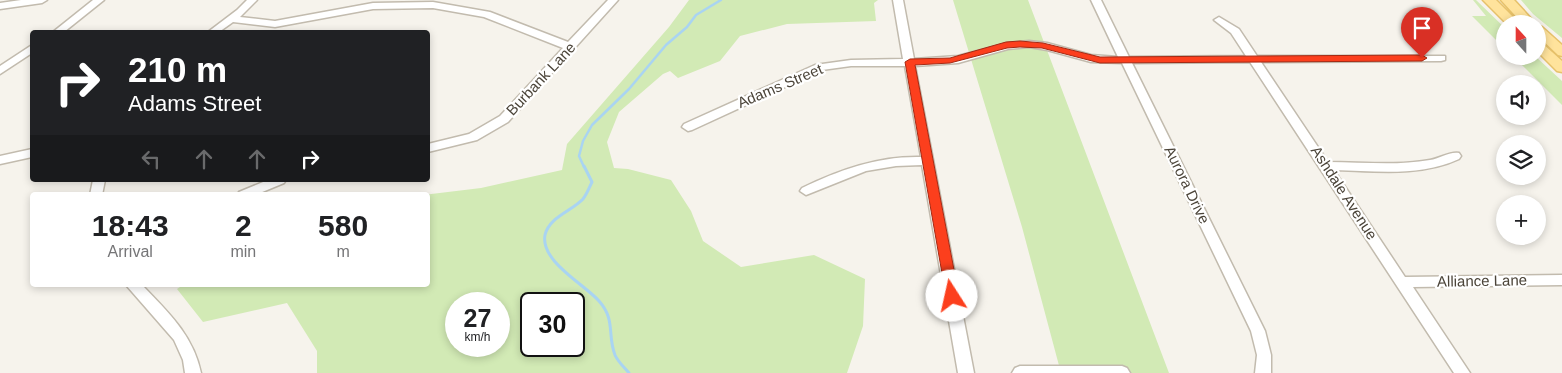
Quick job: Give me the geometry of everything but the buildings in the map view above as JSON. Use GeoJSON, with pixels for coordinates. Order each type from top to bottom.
{"type":"FeatureCollection","features":[{"type":"Feature","properties":{"kind":"main road"},"geometry":{"type":"LineString","coordinates":[[1490,0],[1505,15]]}},
{"type":"Feature","properties":{"kind":"main road"},"geometry":{"type":"LineString","coordinates":[[1507,0],[1521,15]]}},
{"type":"Feature","properties":{"kind":"main road"},"geometry":{"type":"LineString","coordinates":[[1546,37],[1562,52]]}},
{"type":"Feature","properties":{"kind":"main road"},"geometry":{"type":"LineString","coordinates":[[1546,53],[1562,68]]}},
{"type":"Feature","properties":{"kind":"street"},"geometry":{"type":"LineString","coordinates":[[0,6],[42,0]]}},
{"type":"Feature","properties":{"kind":"street"},"geometry":{"type":"LineString","coordinates":[[61,30],[99,0]]}},
{"type":"Feature","properties":{"kind":"street"},"geometry":{"type":"LineString","coordinates":[[216,30],[252,0]]}},
{"type":"Feature","properties":{"kind":"street","name":"Burbank Lane"},"geometry":{"type":"LineString","coordinates":[[430,148],[473,137],[504,119],[613,0]]}},
{"type":"Feature","properties":{"kind":"street"},"geometry":{"type":"LineString","coordinates":[[898,0],[966,373]]}},
{"type":"Feature","properties":{"kind":"street","name":"Aurora Drive"},"geometry":{"type":"LineString","coordinates":[[1096,0],[1258,331],[1264,355],[1262,373]]}},
{"type":"Feature","properties":{"kind":"street"},"geometry":{"type":"LineString","coordinates":[[231,19],[275,24],[373,6],[433,5],[486,14],[571,47]]}},
{"type":"Feature","properties":{"kind":"street","name":"Ashdale Avenue"},"geometry":{"type":"LineString","coordinates":[[1219,20],[1235,31],[1462,373]]}},
{"type":"Feature","properties":{"kind":"street","name":"Adams Street"},"geometry":{"type":"LineString","coordinates":[[688,127],[819,67],[841,63],[950,60],[1006,45],[1043,46],[1087,58],[1126,60],[1441,58]]}},
{"type":"Feature","properties":{"kind":"street"},"geometry":{"type":"LineString","coordinates":[[0,71],[30,49]]}},
{"type":"Feature","properties":{"kind":"street"},"geometry":{"type":"LineString","coordinates":[[0,160],[30,153]]}},
{"type":"Feature","properties":{"kind":"street"},"geometry":{"type":"LineString","coordinates":[[1326,166],[1428,165],[1449,160],[1455,156]]}},
{"type":"Feature","properties":{"kind":"street"},"geometry":{"type":"LineString","coordinates":[[806,191],[831,178],[870,164],[900,160],[928,161]]}},
{"type":"Feature","properties":{"kind":"street"},"geometry":{"type":"LineString","coordinates":[[250,192],[275,182]]}},
{"type":"Feature","properties":{"kind":"street","name":"Alliance Lane"},"geometry":{"type":"LineString","coordinates":[[1402,282],[1562,280]]}},
{"type":"Feature","properties":{"kind":"street"},"geometry":{"type":"LineString","coordinates":[[135,287],[179,335],[186,346],[193,373]]}},
{"type":"Feature","properties":{"kind":"street"},"geometry":{"type":"LineString","coordinates":[[1020,373],[1122,373]]}},
{"type":"Feature","properties":{"kind":"green space"},"geometry":{"type":"Polygon","coordinates":[[[689,0],[878,0],[874,3],[876,21],[787,24],[740,36],[720,61],[678,78],[670,71],[663,74],[619,112],[607,142],[614,168],[628,169],[671,180],[691,211],[703,241],[741,267],[814,255],[865,279],[863,326],[847,373],[317,373],[317,351],[287,303],[203,322],[177,289],[180,287],[430,287],[430,194],[481,188],[562,170],[567,144],[669,27],[689,0]]]}},
{"type":"Feature","properties":{"kind":"green space"},"geometry":{"type":"Polygon","coordinates":[[[953,0],[1028,0],[1169,373],[1061,373],[1022,227],[953,0]]]}},
{"type":"Feature","properties":{"kind":"green space"},"geometry":{"type":"Polygon","coordinates":[[[1473,0],[1476,0],[1496,19],[1496,40],[1472,16],[1486,16],[1473,0]]]}},
{"type":"Feature","properties":{"kind":"green space"},"geometry":{"type":"Polygon","coordinates":[[[1521,0],[1562,0],[1562,38],[1546,25],[1546,15],[1533,14],[1521,0]]]}},
{"type":"Feature","properties":{"kind":"green space"},"geometry":{"type":"Polygon","coordinates":[[[1522,65],[1545,65],[1562,81],[1562,105],[1546,89],[1546,75],[1532,75],[1522,65]]]}},
{"type":"Feature","properties":{"kind":"waterway"},"geometry":{"type":"LineString","coordinates":[[584,167],[579,156],[583,141],[592,125],[629,89],[666,45],[687,27],[696,15],[721,0]]}},
{"type":"Feature","properties":{"kind":"waterway"},"geometry":{"type":"LineString","coordinates":[[584,166],[592,182],[588,191],[583,199],[551,223],[545,235],[545,245],[556,263],[592,294],[604,308],[608,315],[615,355],[629,373]]}},
{"type":"Feature","properties":{"kind":"route"},"geometry":{"type":"LineString","coordinates":[[952,296],[910,62],[934,62],[966,58],[1006,45],[1020,44],[1055,48],[1075,56],[1100,60],[1422,58]]}}]}
